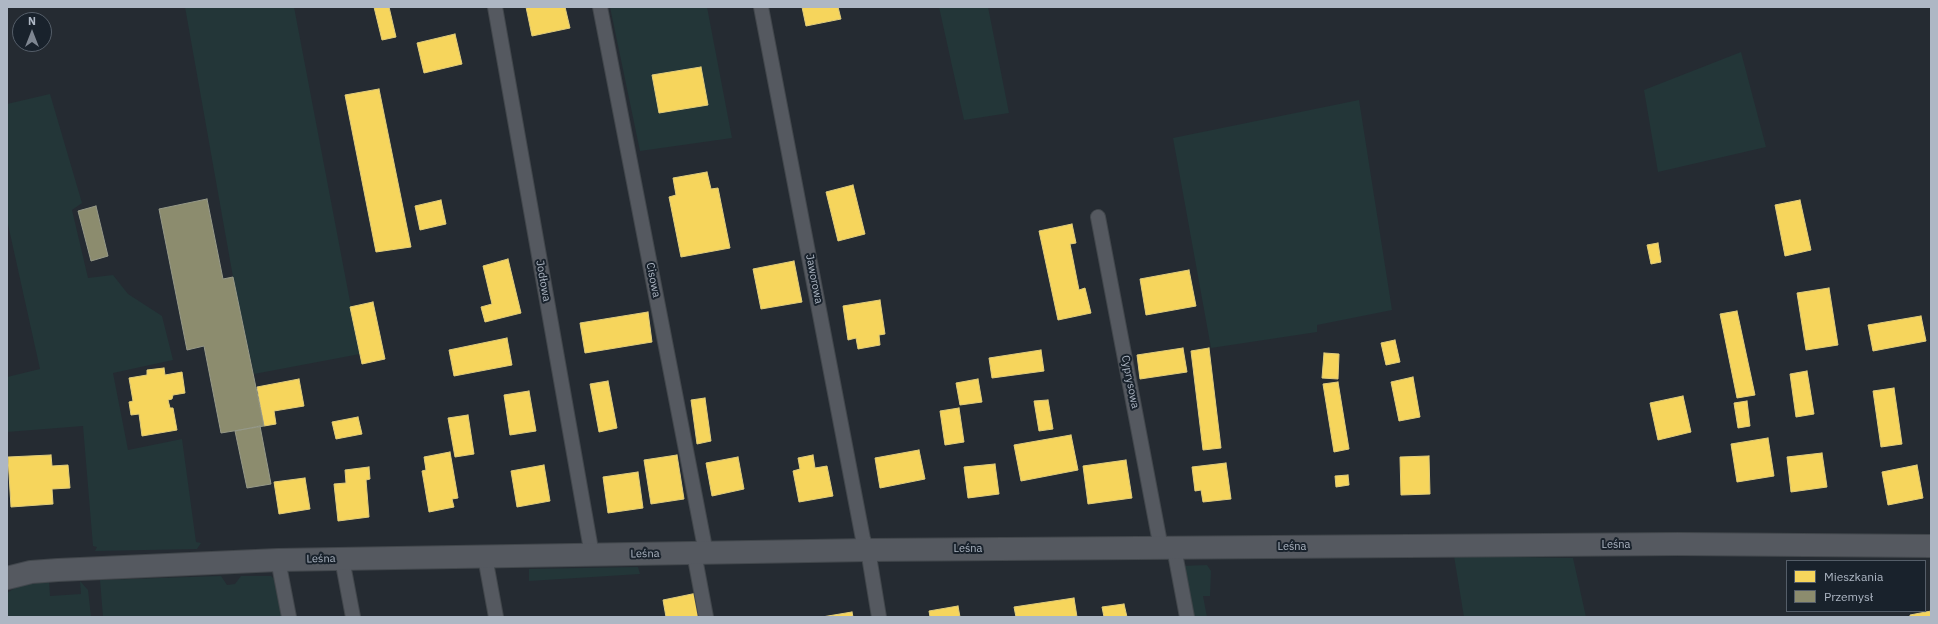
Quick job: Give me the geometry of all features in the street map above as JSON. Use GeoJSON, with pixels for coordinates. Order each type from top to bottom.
{"type":"FeatureCollection","features":[{"type":"Feature","properties":{"kind":"street","name":"Leśna"},"geometry":{"type":"LineString","coordinates":[[7,578],[31,572],[58,570],[278,560],[868,550],[1670,544],[1931,546]]}},
{"type":"Feature","properties":{"kind":"lane","name":"Jodłowa"},"geometry":{"type":"LineString","coordinates":[[494,7],[592,555]]}},
{"type":"Feature","properties":{"kind":"lane","name":"Cisowa"},"geometry":{"type":"LineString","coordinates":[[600,7],[700,553],[706,617]]}},
{"type":"Feature","properties":{"kind":"lane","name":"Jaworowa"},"geometry":{"type":"LineString","coordinates":[[761,7],[863,539],[868,550],[879,617]]}},
{"type":"Feature","properties":{"kind":"lane","name":"Cyprysowa"},"geometry":{"type":"LineString","coordinates":[[1098,217],[1168,548],[1187,617]]}},
{"type":"Feature","properties":{"kind":"lane"},"geometry":{"type":"LineString","coordinates":[[485,557],[496,617]]}},
{"type":"Feature","properties":{"kind":"lane"},"geometry":{"type":"LineString","coordinates":[[342,559],[352,617]]}},
{"type":"Feature","properties":{"kind":"lane"},"geometry":{"type":"LineString","coordinates":[[278,560],[289,617]]}},
{"type":"Feature","properties":{"kind":"shaded area"},"geometry":{"type":"Polygon","coordinates":[[[185,7],[294,7],[360,354],[254,374],[233,277],[185,7]]]}},
{"type":"Feature","properties":{"kind":"shaded area"},"geometry":{"type":"Polygon","coordinates":[[[610,7],[707,7],[732,138],[640,151],[610,7]]]}},
{"type":"Feature","properties":{"kind":"shaded area"},"geometry":{"type":"Polygon","coordinates":[[[939,7],[988,7],[1009,113],[964,120],[939,7]]]}},
{"type":"Feature","properties":{"kind":"shaded area"},"geometry":{"type":"Polygon","coordinates":[[[1741,52],[1766,147],[1658,172],[1644,90],[1741,52]]]}},
{"type":"Feature","properties":{"kind":"shaded area"},"geometry":{"type":"Polygon","coordinates":[[[50,94],[82,203],[72,210],[88,278],[113,275],[128,294],[162,316],[173,360],[113,373],[128,450],[182,439],[196,542],[201,543],[197,549],[95,551],[97,547],[93,546],[83,426],[7,432],[7,377],[40,369],[7,220],[7,104],[50,94]]]}},
{"type":"Feature","properties":{"kind":"shaded area"},"geometry":{"type":"Polygon","coordinates":[[[1359,100],[1392,310],[1317,325],[1317,332],[1211,348],[1173,138],[1359,100]]]}},
{"type":"Feature","properties":{"kind":"shaded area"},"geometry":{"type":"Polygon","coordinates":[[[1454,556],[1573,558],[1586,617],[1464,617],[1454,556]]]}},
{"type":"Feature","properties":{"kind":"shaded area"},"geometry":{"type":"Polygon","coordinates":[[[1207,565],[1211,571],[1210,596],[1203,596],[1207,617],[1190,617],[1181,566],[1207,565]]]}},
{"type":"Feature","properties":{"kind":"shaded area"},"geometry":{"type":"Polygon","coordinates":[[[638,567],[640,574],[529,581],[529,569],[638,567]]]}},
{"type":"Feature","properties":{"kind":"shaded area"},"geometry":{"type":"Polygon","coordinates":[[[221,576],[227,585],[235,584],[241,576],[271,576],[279,584],[285,617],[103,617],[100,580],[221,576]]]}},
{"type":"Feature","properties":{"kind":"shaded area"},"geometry":{"type":"Polygon","coordinates":[[[49,581],[50,596],[81,594],[80,581],[88,590],[91,617],[7,617],[7,593],[18,586],[49,581]]]}},
{"type":"Feature","properties":{"kind":"building: Mieszkania"},"geometry":{"type":"Polygon","coordinates":[[[374,7],[389,7],[396,37],[382,40],[374,7]]]}},
{"type":"Feature","properties":{"kind":"building: Mieszkania"},"geometry":{"type":"Polygon","coordinates":[[[526,7],[565,7],[570,28],[532,36],[526,7]]]}},
{"type":"Feature","properties":{"kind":"building: Mieszkania"},"geometry":{"type":"Polygon","coordinates":[[[802,7],[838,7],[841,19],[806,26],[802,7]]]}},
{"type":"Feature","properties":{"kind":"building: Mieszkania"},"geometry":{"type":"Polygon","coordinates":[[[455,34],[462,64],[424,73],[417,43],[455,34]]]}},
{"type":"Feature","properties":{"kind":"building: Mieszkania"},"geometry":{"type":"Polygon","coordinates":[[[701,67],[708,105],[659,113],[652,75],[701,67]]]}},
{"type":"Feature","properties":{"kind":"building: Mieszkania"},"geometry":{"type":"Polygon","coordinates":[[[379,89],[411,247],[376,252],[345,95],[379,89]]]}},
{"type":"Feature","properties":{"kind":"building: Mieszkania"},"geometry":{"type":"Polygon","coordinates":[[[707,172],[711,189],[718,188],[730,248],[681,257],[669,197],[676,195],[673,178],[707,172]]]}},
{"type":"Feature","properties":{"kind":"building: Mieszkania"},"geometry":{"type":"Polygon","coordinates":[[[853,185],[865,234],[838,241],[826,192],[853,185]]]}},
{"type":"Feature","properties":{"kind":"building: Mieszkania"},"geometry":{"type":"Polygon","coordinates":[[[441,200],[446,224],[420,230],[415,206],[441,200]]]}},
{"type":"Feature","properties":{"kind":"building: Mieszkania"},"geometry":{"type":"Polygon","coordinates":[[[1800,200],[1811,250],[1785,256],[1775,205],[1800,200]]]}},
{"type":"Feature","properties":{"kind":"building: Mieszkania"},"geometry":{"type":"Polygon","coordinates":[[[1072,224],[1076,243],[1070,244],[1079,290],[1085,288],[1091,313],[1058,320],[1039,231],[1072,224]]]}},
{"type":"Feature","properties":{"kind":"building: Mieszkania"},"geometry":{"type":"Polygon","coordinates":[[[1658,243],[1661,262],[1651,264],[1647,245],[1658,243]]]}},
{"type":"Feature","properties":{"kind":"building: Mieszkania"},"geometry":{"type":"Polygon","coordinates":[[[508,259],[521,313],[485,322],[481,307],[492,304],[483,266],[508,259]]]}},
{"type":"Feature","properties":{"kind":"building: Mieszkania"},"geometry":{"type":"Polygon","coordinates":[[[794,261],[802,302],[761,309],[753,269],[794,261]]]}},
{"type":"Feature","properties":{"kind":"building: Mieszkania"},"geometry":{"type":"Polygon","coordinates":[[[1189,270],[1196,306],[1146,315],[1140,279],[1189,270]]]}},
{"type":"Feature","properties":{"kind":"building: Mieszkania"},"geometry":{"type":"Polygon","coordinates":[[[1829,288],[1838,345],[1806,350],[1797,293],[1829,288]]]}},
{"type":"Feature","properties":{"kind":"building: Mieszkania"},"geometry":{"type":"Polygon","coordinates":[[[880,300],[885,334],[879,335],[880,345],[858,349],[856,338],[848,340],[843,306],[880,300]]]}},
{"type":"Feature","properties":{"kind":"building: Mieszkania"},"geometry":{"type":"Polygon","coordinates":[[[373,302],[385,359],[362,364],[350,307],[373,302]]]}},
{"type":"Feature","properties":{"kind":"building: Mieszkania"},"geometry":{"type":"Polygon","coordinates":[[[1737,311],[1755,395],[1737,398],[1720,314],[1737,311]]]}},
{"type":"Feature","properties":{"kind":"building: Mieszkania"},"geometry":{"type":"Polygon","coordinates":[[[648,312],[652,342],[585,353],[580,323],[648,312]]]}},
{"type":"Feature","properties":{"kind":"building: Mieszkania"},"geometry":{"type":"Polygon","coordinates":[[[1921,316],[1926,341],[1873,351],[1868,325],[1921,316]]]}},
{"type":"Feature","properties":{"kind":"building: Mieszkania"},"geometry":{"type":"Polygon","coordinates":[[[507,338],[512,365],[454,376],[449,350],[507,338]]]}},
{"type":"Feature","properties":{"kind":"building: Mieszkania"},"geometry":{"type":"Polygon","coordinates":[[[1395,340],[1400,362],[1386,365],[1381,343],[1395,340]]]}},
{"type":"Feature","properties":{"kind":"building: Mieszkania"},"geometry":{"type":"Polygon","coordinates":[[[1183,348],[1187,372],[1140,379],[1137,355],[1183,348]]]}},
{"type":"Feature","properties":{"kind":"building: Mieszkania"},"geometry":{"type":"Polygon","coordinates":[[[1209,348],[1221,448],[1203,450],[1191,351],[1209,348]]]}},
{"type":"Feature","properties":{"kind":"building: Mieszkania"},"geometry":{"type":"Polygon","coordinates":[[[1041,350],[1044,371],[992,378],[989,358],[1041,350]]]}},
{"type":"Feature","properties":{"kind":"building: Mieszkania"},"geometry":{"type":"Polygon","coordinates":[[[1324,353],[1339,354],[1338,379],[1322,378],[1324,353]]]}},
{"type":"Feature","properties":{"kind":"building: Mieszkania"},"geometry":{"type":"Polygon","coordinates":[[[164,368],[165,375],[182,372],[185,393],[173,395],[172,399],[168,400],[170,408],[173,408],[177,430],[142,436],[139,414],[131,415],[129,402],[133,401],[129,378],[147,375],[147,370],[164,368]]]}},
{"type":"Feature","properties":{"kind":"building: Mieszkania"},"geometry":{"type":"Polygon","coordinates":[[[1807,371],[1814,414],[1796,417],[1790,374],[1807,371]]]}},
{"type":"Feature","properties":{"kind":"building: Mieszkania"},"geometry":{"type":"Polygon","coordinates":[[[1413,377],[1420,417],[1399,421],[1391,382],[1413,377]]]}},
{"type":"Feature","properties":{"kind":"building: Mieszkania"},"geometry":{"type":"Polygon","coordinates":[[[299,379],[304,406],[274,411],[276,424],[264,426],[257,387],[299,379]]]}},
{"type":"Feature","properties":{"kind":"building: Mieszkania"},"geometry":{"type":"Polygon","coordinates":[[[978,379],[982,402],[960,405],[956,383],[978,379]]]}},
{"type":"Feature","properties":{"kind":"building: Mieszkania"},"geometry":{"type":"Polygon","coordinates":[[[608,381],[617,428],[599,432],[590,384],[608,381]]]}},
{"type":"Feature","properties":{"kind":"building: Mieszkania"},"geometry":{"type":"Polygon","coordinates":[[[1338,382],[1349,449],[1334,452],[1323,384],[1338,382]]]}},
{"type":"Feature","properties":{"kind":"building: Mieszkania"},"geometry":{"type":"Polygon","coordinates":[[[1894,388],[1902,444],[1881,447],[1873,391],[1894,388]]]}},
{"type":"Feature","properties":{"kind":"building: Mieszkania"},"geometry":{"type":"Polygon","coordinates":[[[529,391],[536,431],[510,435],[504,395],[529,391]]]}},
{"type":"Feature","properties":{"kind":"building: Mieszkania"},"geometry":{"type":"Polygon","coordinates":[[[1683,396],[1691,432],[1658,440],[1650,403],[1683,396]]]}},
{"type":"Feature","properties":{"kind":"building: Mieszkania"},"geometry":{"type":"Polygon","coordinates":[[[705,398],[711,441],[697,444],[691,400],[705,398]]]}},
{"type":"Feature","properties":{"kind":"building: Mieszkania"},"geometry":{"type":"Polygon","coordinates":[[[1048,400],[1053,429],[1039,431],[1034,401],[1048,400]]]}},
{"type":"Feature","properties":{"kind":"building: Mieszkania"},"geometry":{"type":"Polygon","coordinates":[[[1747,401],[1750,426],[1738,428],[1734,403],[1747,401]]]}},
{"type":"Feature","properties":{"kind":"building: Mieszkania"},"geometry":{"type":"Polygon","coordinates":[[[959,408],[964,442],[945,445],[940,411],[959,408]]]}},
{"type":"Feature","properties":{"kind":"building: Mieszkania"},"geometry":{"type":"Polygon","coordinates":[[[468,415],[474,454],[455,457],[448,418],[468,415]]]}},
{"type":"Feature","properties":{"kind":"building: Mieszkania"},"geometry":{"type":"Polygon","coordinates":[[[358,417],[362,434],[336,439],[332,422],[358,417]]]}},
{"type":"Feature","properties":{"kind":"building: Mieszkania"},"geometry":{"type":"Polygon","coordinates":[[[1071,435],[1078,470],[1021,481],[1014,445],[1071,435]]]}},
{"type":"Feature","properties":{"kind":"building: Mieszkania"},"geometry":{"type":"Polygon","coordinates":[[[1768,438],[1774,476],[1737,482],[1731,444],[1768,438]]]}},
{"type":"Feature","properties":{"kind":"building: Mieszkania"},"geometry":{"type":"Polygon","coordinates":[[[919,450],[925,479],[880,488],[875,458],[919,450]]]}},
{"type":"Feature","properties":{"kind":"building: Mieszkania"},"geometry":{"type":"Polygon","coordinates":[[[450,452],[458,498],[452,499],[454,507],[429,512],[422,471],[426,470],[424,457],[450,452]]]}},
{"type":"Feature","properties":{"kind":"building: Mieszkania"},"geometry":{"type":"Polygon","coordinates":[[[1822,453],[1827,487],[1791,492],[1787,457],[1822,453]]]}},
{"type":"Feature","properties":{"kind":"building: Mieszkania"},"geometry":{"type":"Polygon","coordinates":[[[51,455],[52,466],[68,465],[70,488],[52,489],[53,504],[11,507],[8,457],[51,455]]]}},
{"type":"Feature","properties":{"kind":"building: Mieszkania"},"geometry":{"type":"Polygon","coordinates":[[[677,455],[684,499],[651,504],[644,460],[677,455]]]}},
{"type":"Feature","properties":{"kind":"building: Mieszkania"},"geometry":{"type":"Polygon","coordinates":[[[813,455],[815,468],[827,466],[833,496],[799,502],[793,471],[800,469],[798,458],[813,455]]]}},
{"type":"Feature","properties":{"kind":"building: Mieszkania"},"geometry":{"type":"Polygon","coordinates":[[[1429,456],[1430,494],[1401,495],[1400,457],[1429,456]]]}},
{"type":"Feature","properties":{"kind":"building: Mieszkania"},"geometry":{"type":"Polygon","coordinates":[[[738,457],[744,489],[712,496],[706,463],[738,457]]]}},
{"type":"Feature","properties":{"kind":"building: Mieszkania"},"geometry":{"type":"Polygon","coordinates":[[[1126,460],[1132,498],[1088,504],[1083,466],[1126,460]]]}},
{"type":"Feature","properties":{"kind":"building: Mieszkania"},"geometry":{"type":"Polygon","coordinates":[[[1226,463],[1231,499],[1203,502],[1201,490],[1195,491],[1192,467],[1226,463]]]}},
{"type":"Feature","properties":{"kind":"building: Mieszkania"},"geometry":{"type":"Polygon","coordinates":[[[995,464],[999,494],[968,498],[964,467],[995,464]]]}},
{"type":"Feature","properties":{"kind":"building: Mieszkania"},"geometry":{"type":"Polygon","coordinates":[[[544,465],[550,501],[517,507],[511,471],[544,465]]]}},
{"type":"Feature","properties":{"kind":"building: Mieszkania"},"geometry":{"type":"Polygon","coordinates":[[[1917,465],[1923,498],[1888,505],[1882,472],[1917,465]]]}},
{"type":"Feature","properties":{"kind":"building: Mieszkania"},"geometry":{"type":"Polygon","coordinates":[[[369,467],[370,479],[366,480],[369,517],[338,521],[334,484],[346,483],[345,470],[369,467]]]}},
{"type":"Feature","properties":{"kind":"building: Mieszkania"},"geometry":{"type":"Polygon","coordinates":[[[638,472],[643,508],[608,513],[603,477],[638,472]]]}},
{"type":"Feature","properties":{"kind":"building: Mieszkania"},"geometry":{"type":"Polygon","coordinates":[[[1348,475],[1349,485],[1336,487],[1335,476],[1348,475]]]}},
{"type":"Feature","properties":{"kind":"building: Mieszkania"},"geometry":{"type":"Polygon","coordinates":[[[305,478],[310,509],[279,514],[274,482],[305,478]]]}},
{"type":"Feature","properties":{"kind":"building: Mieszkania"},"geometry":{"type":"Polygon","coordinates":[[[697,593],[701,617],[666,617],[663,600],[697,593]]]}},
{"type":"Feature","properties":{"kind":"building: Mieszkania"},"geometry":{"type":"Polygon","coordinates":[[[1074,598],[1077,617],[1016,617],[1014,607],[1074,598]]]}},
{"type":"Feature","properties":{"kind":"building: Mieszkania"},"geometry":{"type":"Polygon","coordinates":[[[1124,604],[1127,617],[1104,617],[1102,607],[1124,604]]]}},
{"type":"Feature","properties":{"kind":"building: Mieszkania"},"geometry":{"type":"Polygon","coordinates":[[[958,606],[960,617],[930,617],[929,611],[958,606]]]}},
{"type":"Feature","properties":{"kind":"building: Mieszkania"},"geometry":{"type":"Polygon","coordinates":[[[1931,611],[1931,617],[1910,617],[1910,615],[1931,611]]]}},
{"type":"Feature","properties":{"kind":"building: Mieszkania"},"geometry":{"type":"Polygon","coordinates":[[[852,612],[853,617],[822,617],[852,612]]]}},
{"type":"Feature","properties":{"kind":"building: Przemysł"},"geometry":{"type":"Polygon","coordinates":[[[207,199],[223,279],[233,277],[264,426],[221,433],[204,346],[187,350],[159,209],[207,199]]]}},
{"type":"Feature","properties":{"kind":"building: Przemysł"},"geometry":{"type":"Polygon","coordinates":[[[96,206],[108,256],[91,261],[78,211],[96,206]]]}},
{"type":"Feature","properties":{"kind":"building: Przemysł"},"geometry":{"type":"Polygon","coordinates":[[[260,426],[271,484],[247,488],[235,431],[260,426]]]}}]}
